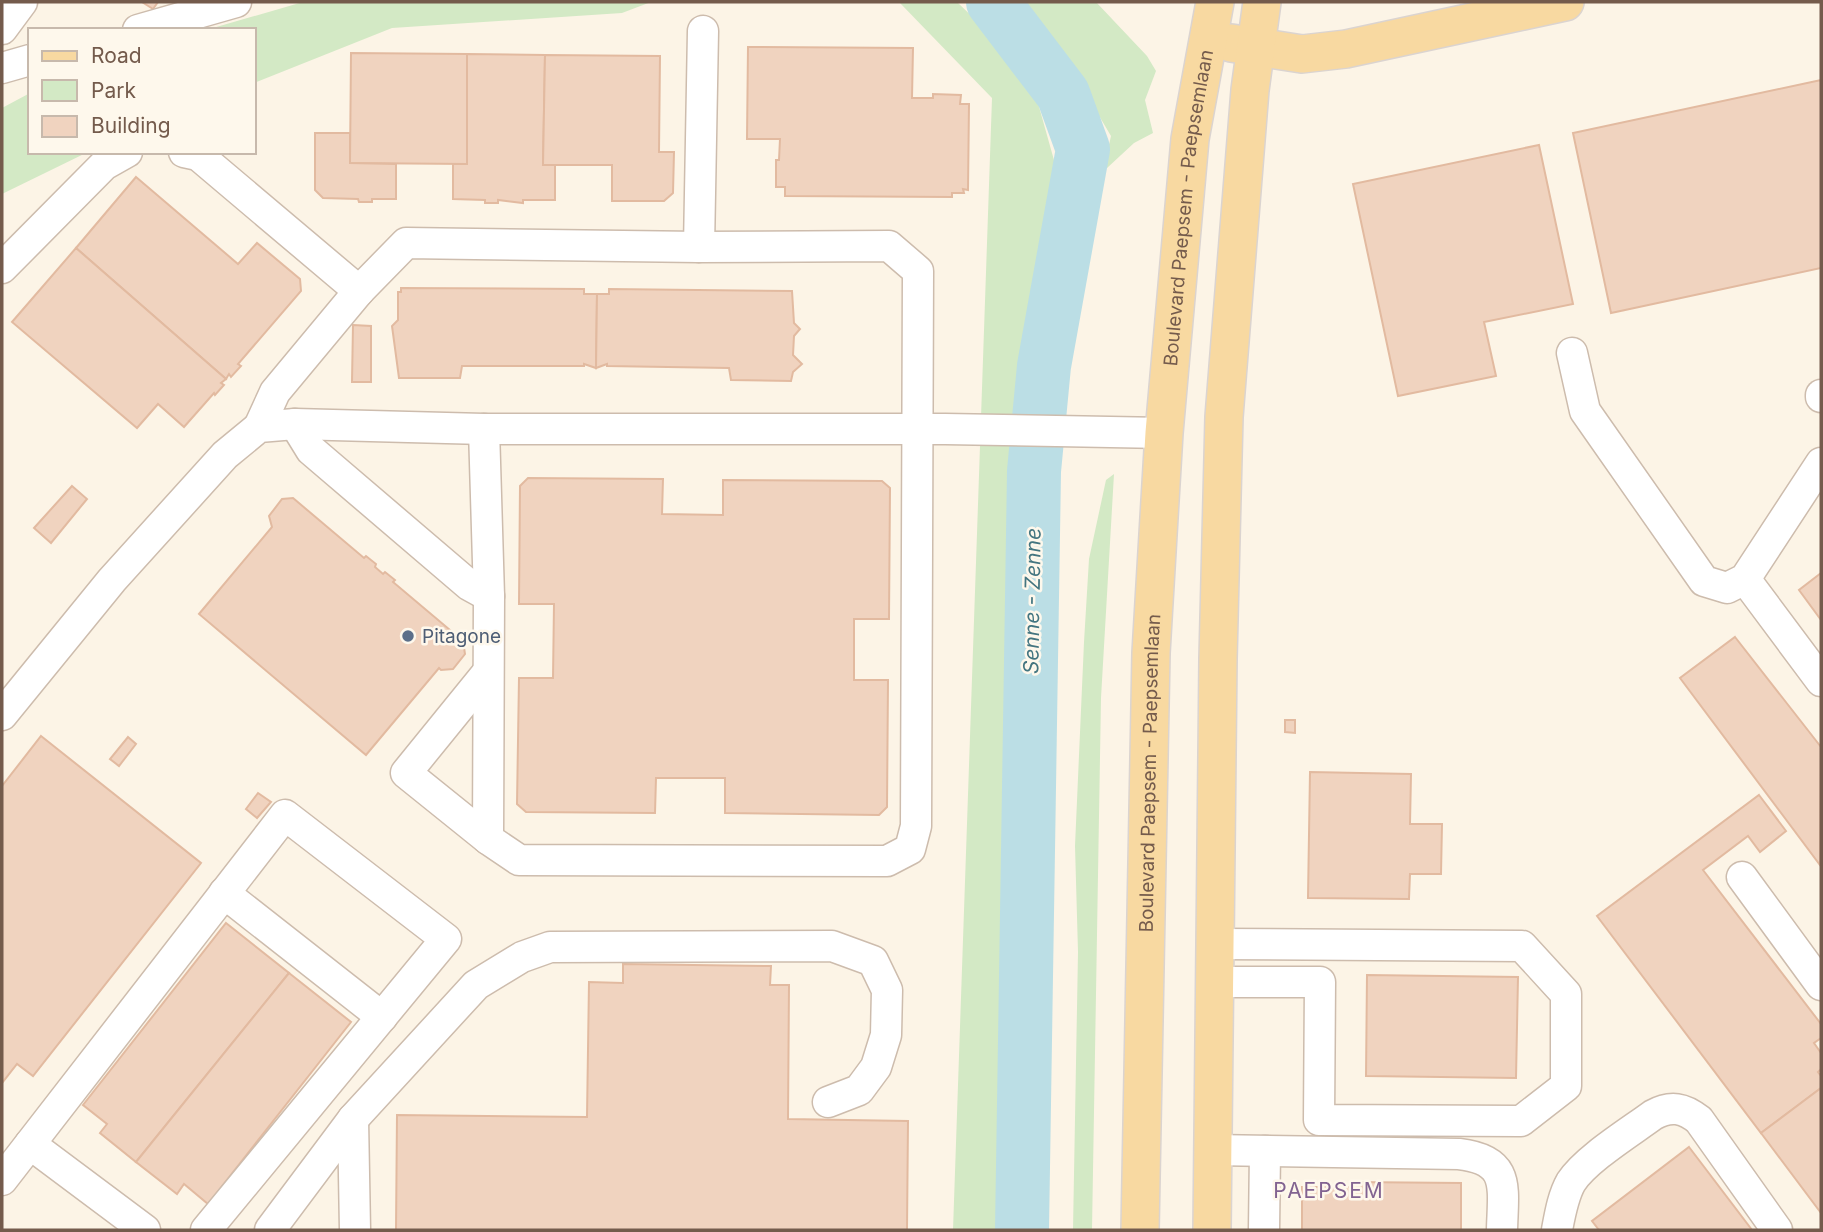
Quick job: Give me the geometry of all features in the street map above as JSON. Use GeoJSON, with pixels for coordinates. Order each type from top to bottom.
{"type":"FeatureCollection","features":[{"type":"Feature","properties":{"kind":"main road"},"geometry":{"type":"LineString","coordinates":[[1209,39],[1214,2]]}},
{"type":"Feature","properties":{"kind":"main road"},"geometry":{"type":"LineString","coordinates":[[1212,1230],[1218,659],[1224,417],[1250,90],[1262,2]]}},
{"type":"Feature","properties":{"kind":"main road","name":"Boulevard Paepsem - Paepsemlaan"},"geometry":{"type":"LineString","coordinates":[[1140,1230],[1151,653],[1164,433],[1189,139],[1209,39],[1256,49],[1302,54],[1346,49],[1565,2]]}},
{"type":"Feature","properties":{"kind":"lane"},"geometry":{"type":"LineString","coordinates":[[2,29],[22,2]]}},
{"type":"Feature","properties":{"kind":"lane"},"geometry":{"type":"LineString","coordinates":[[145,28],[236,2]]}},
{"type":"Feature","properties":{"kind":"lane"},"geometry":{"type":"LineString","coordinates":[[699,247],[703,32]]}},
{"type":"Feature","properties":{"kind":"lane"},"geometry":{"type":"LineString","coordinates":[[2,68],[28,61]]}},
{"type":"Feature","properties":{"kind":"lane"},"geometry":{"type":"LineString","coordinates":[[2,268],[104,165],[123,154]]}},
{"type":"Feature","properties":{"kind":"lane"},"geometry":{"type":"LineString","coordinates":[[193,154],[198,155],[359,291]]}},
{"type":"Feature","properties":{"kind":"lane"},"geometry":{"type":"LineString","coordinates":[[2,715],[112,580],[225,455],[258,427],[275,391],[359,291],[406,243],[699,247],[889,246],[918,271],[931,429],[916,826],[910,849],[887,861],[519,860],[488,839],[406,773],[488,673]]}},
{"type":"Feature","properties":{"kind":"lane"},"geometry":{"type":"LineString","coordinates":[[1572,353],[1585,411],[1704,581],[1727,588],[1745,579],[1821,463]]}},
{"type":"Feature","properties":{"kind":"lane"},"geometry":{"type":"LineString","coordinates":[[258,427],[295,424],[484,429],[931,429],[1164,433]]}},
{"type":"Feature","properties":{"kind":"lane"},"geometry":{"type":"LineString","coordinates":[[295,424],[311,450],[468,585],[489,596]]}},
{"type":"Feature","properties":{"kind":"lane"},"geometry":{"type":"LineString","coordinates":[[484,429],[489,596],[488,839]]}},
{"type":"Feature","properties":{"kind":"lane"},"geometry":{"type":"LineString","coordinates":[[1745,579],[1821,681]]}},
{"type":"Feature","properties":{"kind":"lane"},"geometry":{"type":"LineString","coordinates":[[2,1180],[285,815],[446,939],[206,1230]]}},
{"type":"Feature","properties":{"kind":"lane"},"geometry":{"type":"LineString","coordinates":[[1742,877],[1821,985]]}},
{"type":"Feature","properties":{"kind":"lane"},"geometry":{"type":"LineString","coordinates":[[224,893],[382,1017]]}},
{"type":"Feature","properties":{"kind":"lane"},"geometry":{"type":"LineString","coordinates":[[1215,944],[1320,944],[1522,946],[1566,994],[1566,1086],[1521,1121],[1319,1120],[1320,944]]}},
{"type":"Feature","properties":{"kind":"lane"},"geometry":{"type":"LineString","coordinates":[[270,1230],[353,1119],[476,985],[522,957],[550,947],[832,946],[873,961],[887,990],[886,1035],[876,1067],[859,1090],[828,1102]]}},
{"type":"Feature","properties":{"kind":"lane"},"geometry":{"type":"LineString","coordinates":[[1215,982],[1320,982]]}},
{"type":"Feature","properties":{"kind":"lane"},"geometry":{"type":"LineString","coordinates":[[1557,1230],[1571,1182],[1584,1168],[1664,1109],[1689,1111],[1699,1120],[1777,1230]]}},
{"type":"Feature","properties":{"kind":"lane"},"geometry":{"type":"LineString","coordinates":[[353,1119],[355,1230]]}},
{"type":"Feature","properties":{"kind":"lane"},"geometry":{"type":"LineString","coordinates":[[30,1144],[145,1230]]}},
{"type":"Feature","properties":{"kind":"lane"},"geometry":{"type":"LineString","coordinates":[[1213,1150],[1477,1156],[1492,1163],[1498,1173],[1503,1192],[1502,1230]]}},
{"type":"Feature","properties":{"kind":"lane"},"geometry":{"type":"LineString","coordinates":[[1264,1230],[1265,1151]]}},
{"type":"Feature","properties":{"kind":"green space"},"geometry":{"type":"Polygon","coordinates":[[[303,2],[651,2],[622,13],[392,28],[256,82],[256,28],[213,28],[303,2]]]}},
{"type":"Feature","properties":{"kind":"green space"},"geometry":{"type":"Polygon","coordinates":[[[899,2],[957,2],[1029,71],[1059,178],[1028,320],[1020,509],[1002,1230],[953,1230],[992,98],[899,2]]]}},
{"type":"Feature","properties":{"kind":"green space"},"geometry":{"type":"Polygon","coordinates":[[[1016,2],[1096,2],[1147,56],[1156,71],[1145,100],[1153,133],[1134,143],[1107,168],[1106,158],[1111,136],[1085,92],[1016,2]]]}},
{"type":"Feature","properties":{"kind":"green space"},"geometry":{"type":"Polygon","coordinates":[[[28,94],[28,154],[84,154],[2,194],[2,108],[28,94]]]}},
{"type":"Feature","properties":{"kind":"green space"},"geometry":{"type":"Polygon","coordinates":[[[1114,474],[1101,698],[1092,1230],[1073,1230],[1078,952],[1075,846],[1084,642],[1089,559],[1106,480],[1114,474]]]}},
{"type":"Feature","properties":{"kind":"building"},"geometry":{"type":"Polygon","coordinates":[[[142,2],[158,2],[153,9],[142,2]]]}},
{"type":"Feature","properties":{"kind":"building"},"geometry":{"type":"Polygon","coordinates":[[[748,47],[913,48],[912,98],[933,98],[933,94],[961,95],[960,104],[969,104],[968,190],[963,189],[964,193],[952,193],[952,197],[785,196],[785,187],[776,187],[776,160],[779,160],[780,139],[747,139],[748,47]]]}},
{"type":"Feature","properties":{"kind":"building"},"geometry":{"type":"Polygon","coordinates":[[[351,53],[467,54],[467,164],[350,163],[351,53]]]}},
{"type":"Feature","properties":{"kind":"building"},"geometry":{"type":"Polygon","coordinates":[[[467,54],[545,55],[543,165],[555,165],[555,200],[523,200],[523,203],[498,200],[498,203],[485,203],[485,200],[453,199],[453,164],[467,164],[467,54]]]}},
{"type":"Feature","properties":{"kind":"building"},"geometry":{"type":"Polygon","coordinates":[[[545,55],[660,56],[659,152],[674,152],[673,193],[664,201],[612,201],[612,165],[543,165],[545,55]]]}},
{"type":"Feature","properties":{"kind":"building"},"geometry":{"type":"Polygon","coordinates":[[[1821,80],[1821,268],[1611,313],[1573,133],[1821,80]]]}},
{"type":"Feature","properties":{"kind":"building"},"geometry":{"type":"Polygon","coordinates":[[[315,133],[350,133],[350,163],[396,164],[396,199],[359,202],[358,199],[323,198],[315,190],[315,133]]]}},
{"type":"Feature","properties":{"kind":"building"},"geometry":{"type":"Polygon","coordinates":[[[1539,145],[1573,304],[1484,322],[1496,376],[1398,396],[1353,184],[1539,145]]]}},
{"type":"Feature","properties":{"kind":"building"},"geometry":{"type":"Polygon","coordinates":[[[136,177],[238,264],[257,243],[300,279],[301,291],[238,364],[241,366],[231,377],[229,374],[226,379],[76,248],[136,177]]]}},
{"type":"Feature","properties":{"kind":"building"},"geometry":{"type":"Polygon","coordinates":[[[76,248],[226,379],[221,383],[224,385],[184,427],[158,404],[137,428],[12,322],[76,248]]]}},
{"type":"Feature","properties":{"kind":"building"},"geometry":{"type":"Polygon","coordinates":[[[401,288],[584,289],[584,294],[597,294],[596,368],[584,364],[462,366],[460,378],[399,378],[392,326],[398,320],[398,292],[401,292],[401,288]]]}},
{"type":"Feature","properties":{"kind":"building"},"geometry":{"type":"Polygon","coordinates":[[[609,289],[792,291],[794,323],[800,329],[794,336],[793,355],[802,364],[793,372],[791,381],[731,380],[729,368],[607,364],[596,368],[597,294],[609,294],[609,289]]]}},
{"type":"Feature","properties":{"kind":"building"},"geometry":{"type":"Polygon","coordinates":[[[353,325],[371,326],[371,382],[352,382],[353,325]]]}},
{"type":"Feature","properties":{"kind":"building"},"geometry":{"type":"Polygon","coordinates":[[[528,478],[663,479],[662,514],[723,515],[723,480],[882,481],[890,488],[889,619],[854,619],[854,680],[888,680],[887,807],[879,815],[725,813],[725,778],[656,778],[655,813],[526,812],[517,804],[519,678],[553,678],[554,604],[519,604],[520,486],[528,478]]]}},
{"type":"Feature","properties":{"kind":"building"},"geometry":{"type":"Polygon","coordinates":[[[72,486],[87,499],[51,543],[34,528],[72,486]]]}},
{"type":"Feature","properties":{"kind":"building"},"geometry":{"type":"Polygon","coordinates":[[[293,498],[364,558],[366,556],[376,564],[375,567],[395,580],[393,582],[463,641],[465,654],[453,669],[439,668],[366,755],[199,614],[272,527],[269,516],[282,499],[293,498]]]}},
{"type":"Feature","properties":{"kind":"building"},"geometry":{"type":"Polygon","coordinates":[[[1821,573],[1821,620],[1799,590],[1821,573]]]}},
{"type":"Feature","properties":{"kind":"building"},"geometry":{"type":"Polygon","coordinates":[[[1735,637],[1821,747],[1820,865],[1680,678],[1735,637]]]}},
{"type":"Feature","properties":{"kind":"building"},"geometry":{"type":"Polygon","coordinates":[[[1285,720],[1295,720],[1295,733],[1285,732],[1285,720]]]}},
{"type":"Feature","properties":{"kind":"building"},"geometry":{"type":"Polygon","coordinates":[[[41,736],[201,863],[33,1076],[17,1064],[2,1083],[2,786],[41,736]]]}},
{"type":"Feature","properties":{"kind":"building"},"geometry":{"type":"Polygon","coordinates":[[[128,737],[136,744],[119,766],[110,759],[128,737]]]}},
{"type":"Feature","properties":{"kind":"building"},"geometry":{"type":"Polygon","coordinates":[[[1310,772],[1411,774],[1410,824],[1442,824],[1441,874],[1410,874],[1409,899],[1308,898],[1310,772]]]}},
{"type":"Feature","properties":{"kind":"building"},"geometry":{"type":"Polygon","coordinates":[[[258,793],[271,802],[257,818],[246,809],[258,793]]]}},
{"type":"Feature","properties":{"kind":"building"},"geometry":{"type":"Polygon","coordinates":[[[1759,795],[1786,831],[1760,852],[1748,836],[1703,870],[1821,1024],[1821,1038],[1814,1043],[1821,1053],[1821,1069],[1818,1072],[1821,1076],[1821,1088],[1761,1133],[1597,916],[1759,795]]]}},
{"type":"Feature","properties":{"kind":"building"},"geometry":{"type":"Polygon","coordinates":[[[226,923],[289,973],[136,1162],[100,1133],[107,1124],[83,1105],[226,923]]]}},
{"type":"Feature","properties":{"kind":"building"},"geometry":{"type":"Polygon","coordinates":[[[623,964],[771,966],[770,985],[789,985],[788,1119],[908,1121],[907,1230],[396,1230],[397,1115],[587,1117],[589,982],[623,983],[623,964]]]}},
{"type":"Feature","properties":{"kind":"building"},"geometry":{"type":"Polygon","coordinates":[[[289,973],[351,1022],[208,1204],[184,1184],[177,1194],[136,1162],[289,973]]]}},
{"type":"Feature","properties":{"kind":"building"},"geometry":{"type":"Polygon","coordinates":[[[1367,975],[1518,977],[1516,1078],[1366,1076],[1367,975]]]}},
{"type":"Feature","properties":{"kind":"building"},"geometry":{"type":"Polygon","coordinates":[[[1821,1088],[1821,1213],[1761,1133],[1821,1088]]]}},
{"type":"Feature","properties":{"kind":"building"},"geometry":{"type":"Polygon","coordinates":[[[1689,1147],[1752,1230],[1599,1230],[1592,1221],[1689,1147]]]}},
{"type":"Feature","properties":{"kind":"building"},"geometry":{"type":"Polygon","coordinates":[[[1351,1182],[1461,1183],[1461,1230],[1302,1230],[1302,1187],[1351,1187],[1351,1182]]]}},
{"type":"Feature","properties":{"kind":"waterway","name":"Senne - Zenne"},"geometry":{"type":"LineString","coordinates":[[993,2],[1063,94],[1083,149],[1044,366],[1034,471],[1022,1230]]}},
{"type":"Feature","properties":{"kind":"place","name":"Pitagone"},"geometry":{"type":"Point","coordinates":[408,636]}},
{"type":"Feature","properties":{"kind":"district","name":"PAEPSEM"},"geometry":{"type":"Point","coordinates":[1329,1190]}}]}
